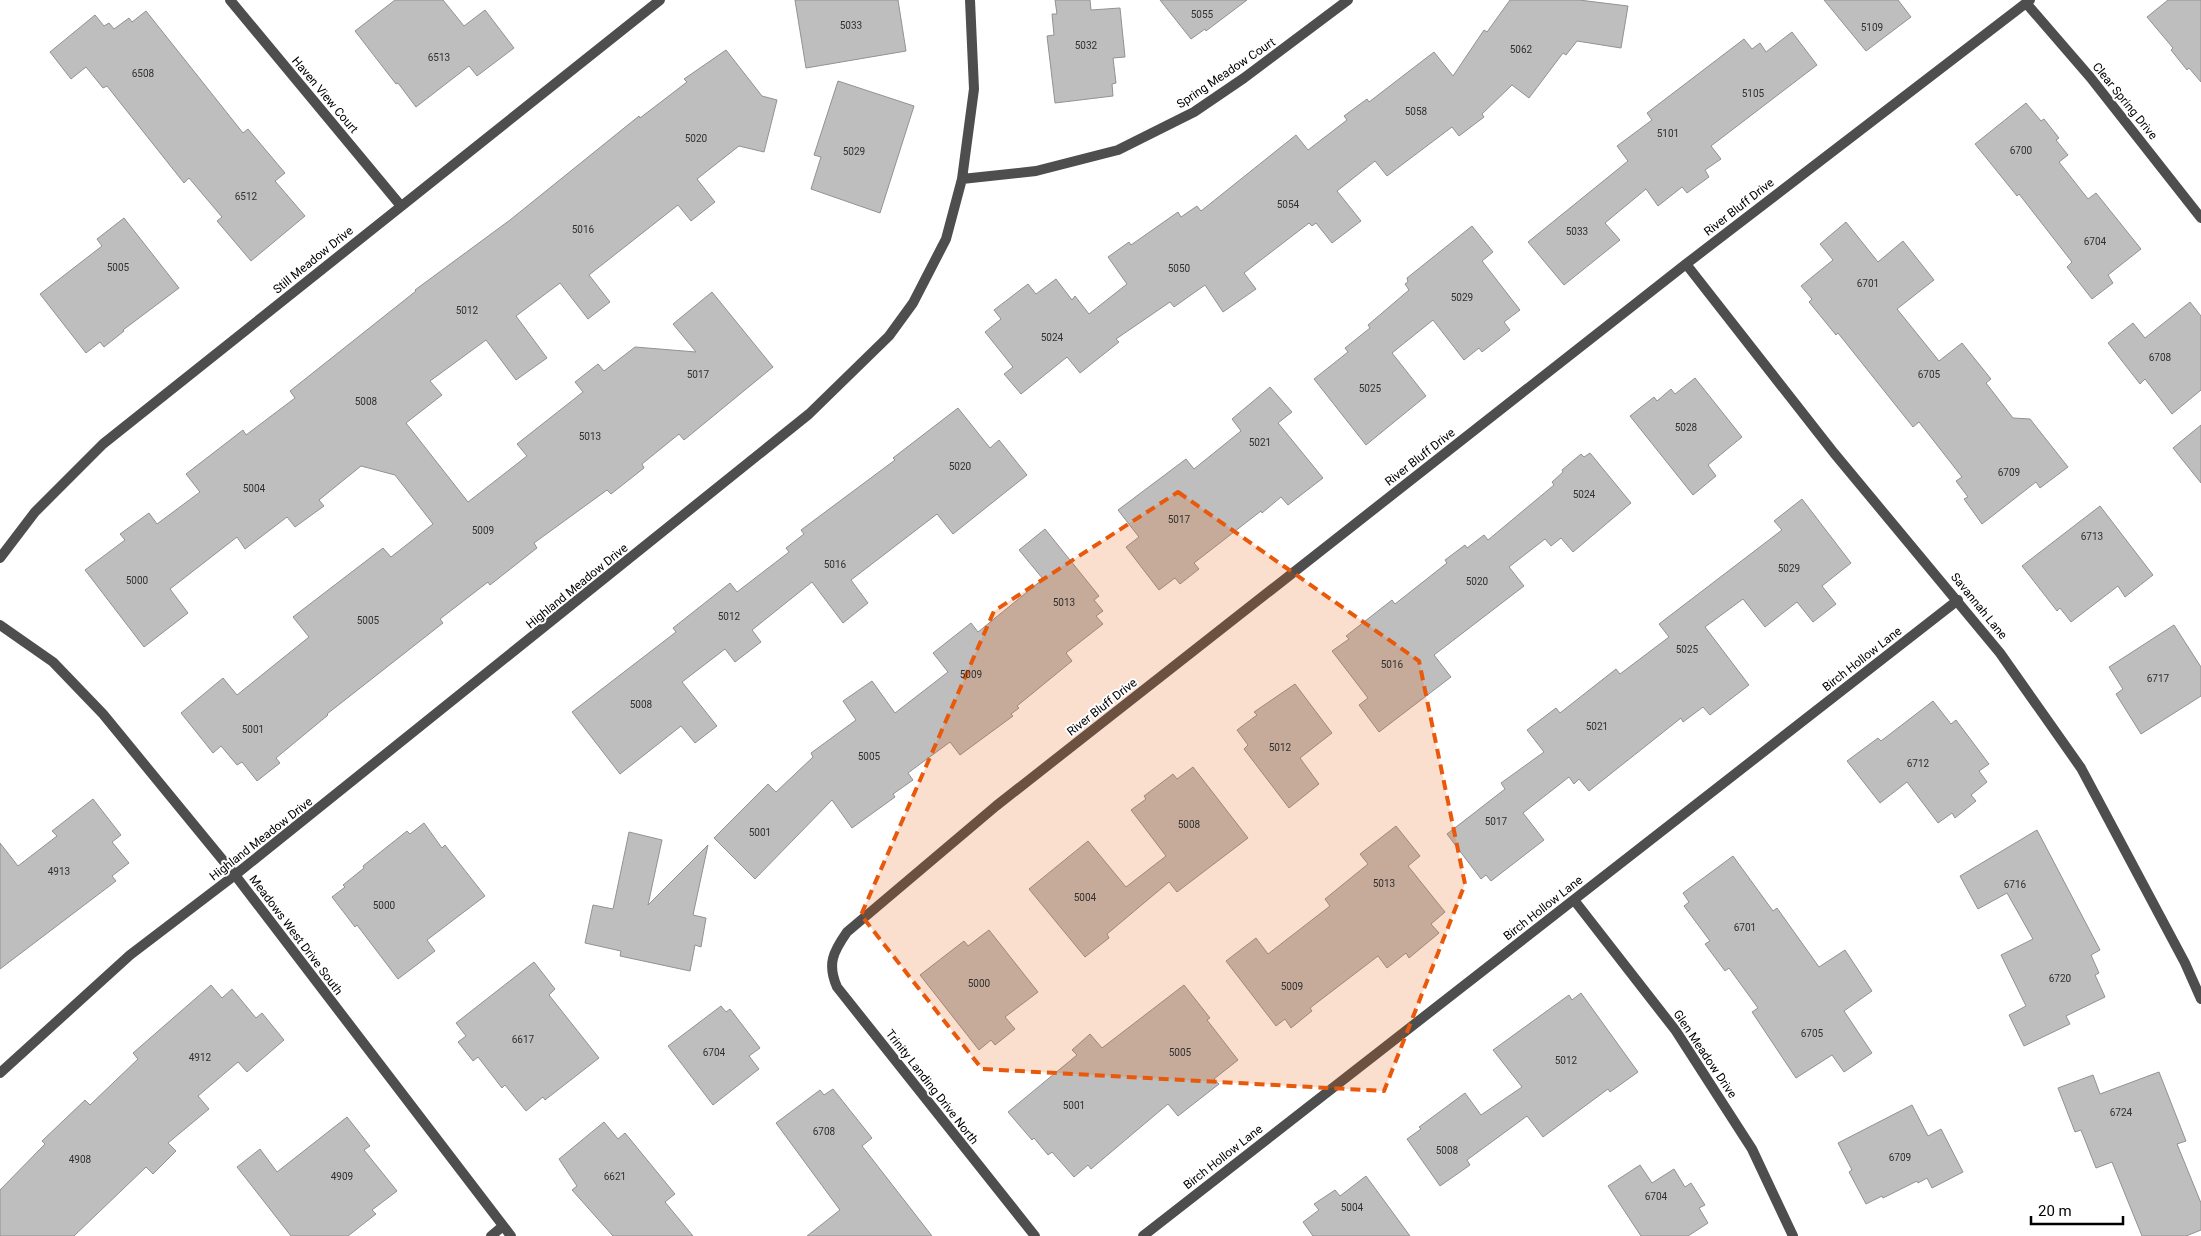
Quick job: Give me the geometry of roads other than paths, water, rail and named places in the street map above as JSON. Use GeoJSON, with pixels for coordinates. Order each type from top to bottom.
{"type":"FeatureCollection","features":[{"type":"Feature","properties":{"kind":"street","name":"Haven View Court"},"geometry":{"type":"LineString","coordinates":[[230,0],[401,206]]}},
{"type":"Feature","properties":{"kind":"street","name":"Still Meadow Drive"},"geometry":{"type":"LineString","coordinates":[[0,558],[35,512],[103,444],[660,0]]}},
{"type":"Feature","properties":{"kind":"street","name":"Highland Meadow Drive"},"geometry":{"type":"LineString","coordinates":[[0,1073],[130,955],[235,876],[809,414],[889,336],[913,303],[946,239],[962,178],[974,89],[970,0]]}},
{"type":"Feature","properties":{"kind":"street","name":"Spring Meadow Court"},"geometry":{"type":"LineString","coordinates":[[962,178],[1036,171],[1118,150],[1194,112],[1244,78],[1348,0]]}},
{"type":"Feature","properties":{"kind":"street","name":"Clear Spring Drive"},"geometry":{"type":"LineString","coordinates":[[2028,1],[2201,218]]}},
{"type":"Feature","properties":{"kind":"street","name":"River Bluff Drive"},"geometry":{"type":"LineString","coordinates":[[838,946],[846,932],[996,806],[1686,264],[2028,1]]}},
{"type":"Feature","properties":{"kind":"street","name":"Savannah Lane"},"geometry":{"type":"LineString","coordinates":[[1686,264],[1834,453],[1958,600],[2000,653],[2081,768],[2185,963],[2201,999]]}},
{"type":"Feature","properties":{"kind":"street","name":"Birch Hollow Lane"},"geometry":{"type":"LineString","coordinates":[[1143,1236],[1958,600]]}},
{"type":"Feature","properties":{"kind":"street","name":"Meadows West Drive South"},"geometry":{"type":"LineString","coordinates":[[0,625],[53,662],[103,714],[235,876],[511,1236]]}},
{"type":"Feature","properties":{"kind":"street","name":"Glen Meadow Drive"},"geometry":{"type":"LineString","coordinates":[[1574,900],[1676,1031],[1752,1149],[1793,1236]]}},
{"type":"Feature","properties":{"kind":"street","name":"Trinity Landing Drive North"},"geometry":{"type":"LineString","coordinates":[[838,946],[832,961],[832,975],[837,987],[1035,1236]]}},
{"type":"Feature","properties":{"kind":"street"},"geometry":{"type":"LineString","coordinates":[[491,1236],[503,1226]]}}]}
